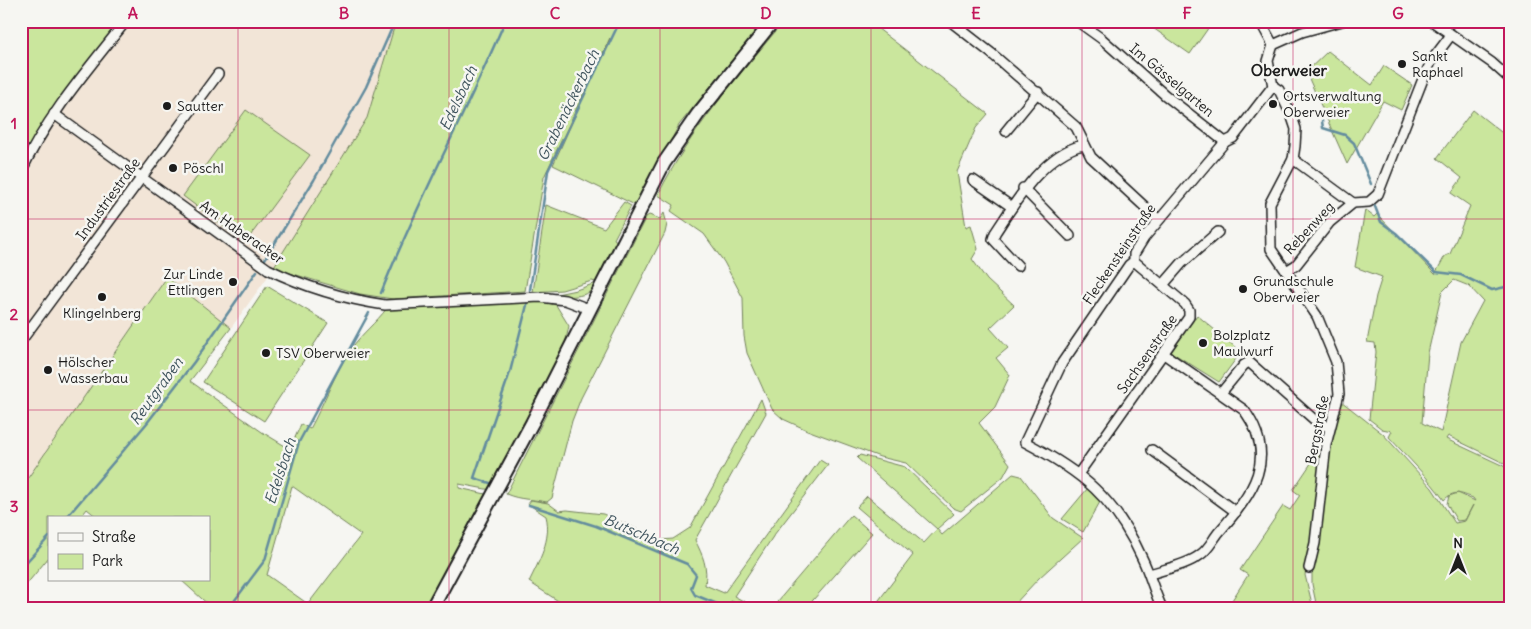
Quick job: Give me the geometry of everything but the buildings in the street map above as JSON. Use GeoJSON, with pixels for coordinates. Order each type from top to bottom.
{"type":"FeatureCollection","features":[{"type":"Feature","properties":{"kind":"main road"},"geometry":{"type":"LineString","coordinates":[[432,608],[523,440],[664,163],[698,114],[773,21]]}},
{"type":"Feature","properties":{"kind":"street"},"geometry":{"type":"LineString","coordinates":[[21,172],[33,146],[54,114],[126,21]]}},
{"type":"Feature","properties":{"kind":"street"},"geometry":{"type":"LineString","coordinates":[[950,21],[1038,92],[1076,128],[1083,145],[1091,157],[1158,219]]}},
{"type":"Feature","properties":{"kind":"street","name":"Im Gässelgarten"},"geometry":{"type":"LineString","coordinates":[[1077,21],[1102,39],[1165,95],[1225,142]]}},
{"type":"Feature","properties":{"kind":"street"},"geometry":{"type":"LineString","coordinates":[[1260,21],[1273,45],[1268,61],[1273,86]]}},
{"type":"Feature","properties":{"kind":"street"},"geometry":{"type":"LineString","coordinates":[[1273,45],[1302,32],[1342,21]]}},
{"type":"Feature","properties":{"kind":"street"},"geometry":{"type":"LineString","coordinates":[[1432,21],[1492,63],[1510,79]]}},
{"type":"Feature","properties":{"kind":"street","name":"Rebenweg"},"geometry":{"type":"LineString","coordinates":[[1286,271],[1296,264],[1330,222],[1353,203],[1369,202],[1378,194],[1423,79],[1432,60],[1451,35]]}},
{"type":"Feature","properties":{"kind":"street","name":"Industriestraße"},"geometry":{"type":"LineString","coordinates":[[21,341],[218,74]]}},
{"type":"Feature","properties":{"kind":"street","name":"Fleckensteinstraße"},"geometry":{"type":"LineString","coordinates":[[1079,473],[1025,442],[1062,363],[1129,265],[1134,261],[1134,254],[1158,219],[1225,142],[1233,138],[1273,86]]}},
{"type":"Feature","properties":{"kind":"street","name":"Bergstraße"},"geometry":{"type":"LineString","coordinates":[[1273,86],[1279,90],[1285,101],[1296,129],[1293,159],[1270,203],[1271,249],[1317,316],[1336,362],[1339,394],[1329,427],[1315,544],[1309,568]]}},
{"type":"Feature","properties":{"kind":"street"},"geometry":{"type":"LineString","coordinates":[[1006,131],[1038,92]]}},
{"type":"Feature","properties":{"kind":"street","name":"Am Haberacker"},"geometry":{"type":"LineString","coordinates":[[54,114],[268,269],[331,294],[364,302],[394,305],[540,297],[565,300],[589,309]]}},
{"type":"Feature","properties":{"kind":"street"},"geometry":{"type":"LineString","coordinates":[[1018,266],[993,239],[995,233],[1023,188],[1066,150],[1083,145]]}},
{"type":"Feature","properties":{"kind":"street","name":"Rebenweg"},"geometry":{"type":"LineString","coordinates":[[1293,159],[1353,203]]}},
{"type":"Feature","properties":{"kind":"street"},"geometry":{"type":"LineString","coordinates":[[973,180],[1012,207]]}},
{"type":"Feature","properties":{"kind":"street"},"geometry":{"type":"LineString","coordinates":[[1023,188],[1070,236]]}},
{"type":"Feature","properties":{"kind":"street"},"geometry":{"type":"LineString","coordinates":[[1163,285],[1182,263],[1218,232]]}},
{"type":"Feature","properties":{"kind":"street","name":"Sachsenstraße"},"geometry":{"type":"LineString","coordinates":[[1079,473],[1190,317],[1190,310],[1185,304],[1134,261]]}},
{"type":"Feature","properties":{"kind":"street"},"geometry":{"type":"LineString","coordinates":[[1150,574],[1199,556],[1236,512],[1261,466],[1262,451],[1260,439],[1253,422],[1244,410],[1222,392],[1164,354]]}},
{"type":"Feature","properties":{"kind":"street"},"geometry":{"type":"LineString","coordinates":[[1222,392],[1244,365],[1249,362],[1318,422],[1329,427]]}},
{"type":"Feature","properties":{"kind":"street"},"geometry":{"type":"LineString","coordinates":[[1152,450],[1236,512]]}},
{"type":"Feature","properties":{"kind":"street"},"geometry":{"type":"LineString","coordinates":[[1079,473],[1113,509],[1132,536],[1150,574],[1162,608]]}},
{"type":"Feature","properties":{"kind":"shaded area"},"geometry":{"type":"Polygon","coordinates":[[[130,21],[396,21],[367,118],[269,275],[231,328],[167,277],[21,488],[21,179],[36,147],[66,100],[130,21]]]}},
{"type":"Feature","properties":{"kind":"green space"},"geometry":{"type":"Polygon","coordinates":[[[21,21],[121,21],[58,100],[21,158],[21,21]]]}},
{"type":"Feature","properties":{"kind":"green space"},"geometry":{"type":"Polygon","coordinates":[[[396,21],[764,21],[679,125],[637,206],[553,165],[610,38],[544,177],[525,291],[393,299],[360,294],[273,268],[367,118],[396,21]]]}},
{"type":"Feature","properties":{"kind":"green space"},"geometry":{"type":"Polygon","coordinates":[[[784,21],[868,21],[988,114],[976,128],[957,172],[966,227],[971,225],[978,249],[972,259],[987,280],[1014,305],[990,328],[1008,348],[996,358],[1010,375],[995,407],[979,423],[1010,464],[1003,477],[961,511],[953,508],[906,463],[880,457],[807,430],[783,419],[772,409],[747,353],[744,336],[743,298],[724,262],[704,234],[671,211],[674,205],[658,195],[700,126],[784,21]]]}},
{"type":"Feature","properties":{"kind":"green space"},"geometry":{"type":"Polygon","coordinates":[[[1143,21],[1200,21],[1209,27],[1190,54],[1143,21]]]}},
{"type":"Feature","properties":{"kind":"green space"},"geometry":{"type":"Polygon","coordinates":[[[1328,51],[1372,85],[1384,66],[1412,85],[1401,110],[1383,101],[1347,164],[1306,72],[1328,51]]]}},
{"type":"Feature","properties":{"kind":"green space"},"geometry":{"type":"Polygon","coordinates":[[[246,110],[310,155],[245,243],[183,196],[246,110]]]}},
{"type":"Feature","properties":{"kind":"green space"},"geometry":{"type":"Polygon","coordinates":[[[1473,110],[1510,139],[1510,466],[1448,436],[1446,439],[1510,469],[1510,608],[1317,608],[1312,584],[1312,571],[1329,459],[1330,432],[1341,401],[1383,434],[1432,488],[1455,523],[1465,521],[1473,505],[1465,520],[1457,521],[1447,504],[1449,496],[1444,500],[1425,475],[1389,437],[1392,431],[1382,429],[1369,419],[1376,352],[1375,343],[1367,342],[1376,296],[1382,277],[1355,267],[1365,210],[1374,217],[1377,214],[1435,274],[1445,256],[1450,254],[1470,206],[1451,193],[1462,178],[1437,158],[1473,110]],[[1454,280],[1442,292],[1428,353],[1422,423],[1441,432],[1461,342],[1483,301],[1469,286],[1454,280]],[[1459,494],[1475,501],[1473,498],[1459,494]]]}},
{"type":"Feature","properties":{"kind":"green space"},"geometry":{"type":"Polygon","coordinates":[[[624,202],[631,206],[614,239],[618,242],[599,283],[592,281],[562,290],[533,292],[546,205],[604,228],[624,202]]]}},
{"type":"Feature","properties":{"kind":"green space"},"geometry":{"type":"Polygon","coordinates":[[[664,213],[667,224],[665,233],[581,398],[572,421],[552,498],[547,502],[506,494],[646,217],[649,215],[660,219],[664,213]]]}},
{"type":"Feature","properties":{"kind":"green space"},"geometry":{"type":"Polygon","coordinates":[[[167,277],[231,328],[190,381],[262,432],[290,449],[301,424],[310,429],[351,349],[387,308],[539,301],[556,305],[569,326],[565,344],[491,490],[459,484],[459,488],[490,495],[424,608],[212,608],[183,582],[210,582],[210,516],[96,516],[87,509],[82,516],[48,516],[48,558],[21,591],[21,488],[167,277]],[[292,486],[267,575],[308,604],[361,535],[292,486]]]}},
{"type":"Feature","properties":{"kind":"green space"},"geometry":{"type":"Polygon","coordinates":[[[593,284],[597,285],[593,290],[582,295],[552,295],[576,290],[593,284]]]}},
{"type":"Feature","properties":{"kind":"green space","name":"TSV Oberweier"},"geometry":{"type":"Polygon","coordinates":[[[267,286],[328,323],[264,421],[203,382],[267,286]]]}},
{"type":"Feature","properties":{"kind":"green space","name":"Bolzplatz Maulwurf"},"geometry":{"type":"Polygon","coordinates":[[[1197,315],[1241,352],[1219,382],[1171,352],[1197,315]]]}},
{"type":"Feature","properties":{"kind":"green space"},"geometry":{"type":"Polygon","coordinates":[[[761,399],[766,413],[695,540],[704,562],[706,573],[705,585],[724,593],[820,460],[828,465],[774,535],[734,596],[756,608],[747,608],[731,601],[728,606],[732,608],[569,608],[529,582],[544,550],[547,533],[546,516],[528,504],[531,500],[548,503],[559,511],[567,510],[603,514],[661,540],[673,539],[690,528],[761,399]]]}},
{"type":"Feature","properties":{"kind":"green space"},"geometry":{"type":"Polygon","coordinates":[[[1324,444],[1313,538],[1305,575],[1313,608],[1227,608],[1248,575],[1240,570],[1283,506],[1290,510],[1300,495],[1293,490],[1324,444]]]}},
{"type":"Feature","properties":{"kind":"green space"},"geometry":{"type":"Polygon","coordinates":[[[860,455],[905,467],[954,514],[937,529],[857,458],[860,455]]]}},
{"type":"Feature","properties":{"kind":"green space"},"geometry":{"type":"Polygon","coordinates":[[[1013,474],[1021,476],[1053,518],[1083,538],[1039,578],[1011,608],[873,608],[913,555],[857,507],[867,496],[924,543],[937,529],[942,535],[1013,474]]]}},
{"type":"Feature","properties":{"kind":"green space"},"geometry":{"type":"Polygon","coordinates":[[[1088,488],[1100,502],[1083,532],[1062,519],[1088,488]]]}},
{"type":"Feature","properties":{"kind":"green space"},"geometry":{"type":"Polygon","coordinates":[[[851,515],[872,533],[806,608],[772,608],[851,515]]]}},
{"type":"Feature","properties":{"kind":"waterway","name":"Reutgraben"},"geometry":{"type":"LineString","coordinates":[[265,259],[314,180],[366,87],[395,21]]}},
{"type":"Feature","properties":{"kind":"waterway","name":"Edelsbach"},"geometry":{"type":"LineString","coordinates":[[381,293],[395,258],[505,21]]}},
{"type":"Feature","properties":{"kind":"waterway","name":"Grabenäckerbach"},"geometry":{"type":"LineString","coordinates":[[530,290],[548,171],[620,21]]}},
{"type":"Feature","properties":{"kind":"waterway"},"geometry":{"type":"LineString","coordinates":[[1322,121],[1323,128],[1345,135],[1354,143],[1371,184]]}},
{"type":"Feature","properties":{"kind":"waterway"},"geometry":{"type":"LineString","coordinates":[[1374,204],[1381,222],[1396,233],[1436,272],[1461,275],[1492,290],[1510,286]]}},
{"type":"Feature","properties":{"kind":"waterway","name":"Reutgraben"},"geometry":{"type":"LineString","coordinates":[[68,516],[147,423],[194,362],[257,271]]}},
{"type":"Feature","properties":{"kind":"waterway","name":"Grabenäckerbach"},"geometry":{"type":"LineString","coordinates":[[490,483],[474,478],[510,372],[528,301]]}},
{"type":"Feature","properties":{"kind":"waterway","name":"Edelsbach"},"geometry":{"type":"LineString","coordinates":[[229,608],[265,560],[299,442],[369,313]]}},
{"type":"Feature","properties":{"kind":"waterway","name":"Butschbach"},"geometry":{"type":"LineString","coordinates":[[529,505],[596,526],[687,564],[696,575],[691,588],[695,595],[727,608]]}},
{"type":"Feature","properties":{"kind":"waterway","name":"Reutgraben"},"geometry":{"type":"LineString","coordinates":[[21,568],[48,538]]}},
{"type":"Feature","properties":{"kind":"place","name":"Sankt Raphael"},"geometry":{"type":"Point","coordinates":[1402,64]}},
{"type":"Feature","properties":{"kind":"place","name":"Ortsverwaltung Oberweier"},"geometry":{"type":"Point","coordinates":[1273,104]}},
{"type":"Feature","properties":{"kind":"place","name":"Sautter"},"geometry":{"type":"Point","coordinates":[167,106]}},
{"type":"Feature","properties":{"kind":"place","name":"Pöschl"},"geometry":{"type":"Point","coordinates":[173,168]}},
{"type":"Feature","properties":{"kind":"place","name":"Zur Linde Ettlingen"},"geometry":{"type":"Point","coordinates":[233,282]}},
{"type":"Feature","properties":{"kind":"place","name":"Grundschule Oberweier"},"geometry":{"type":"Point","coordinates":[1243,289]}},
{"type":"Feature","properties":{"kind":"place","name":"Klingelnberg"},"geometry":{"type":"Point","coordinates":[102,297]}},
{"type":"Feature","properties":{"kind":"place","name":"Bolzplatz Maulwurf"},"geometry":{"type":"Point","coordinates":[1203,343]}},
{"type":"Feature","properties":{"kind":"place","name":"TSV Oberweier"},"geometry":{"type":"Point","coordinates":[266,353]}},
{"type":"Feature","properties":{"kind":"place","name":"Hölscher Wasserbau"},"geometry":{"type":"Point","coordinates":[48,370]}},
{"type":"Feature","properties":{"kind":"district","name":"Oberweier"},"geometry":{"type":"Point","coordinates":[1289,70]}}]}
